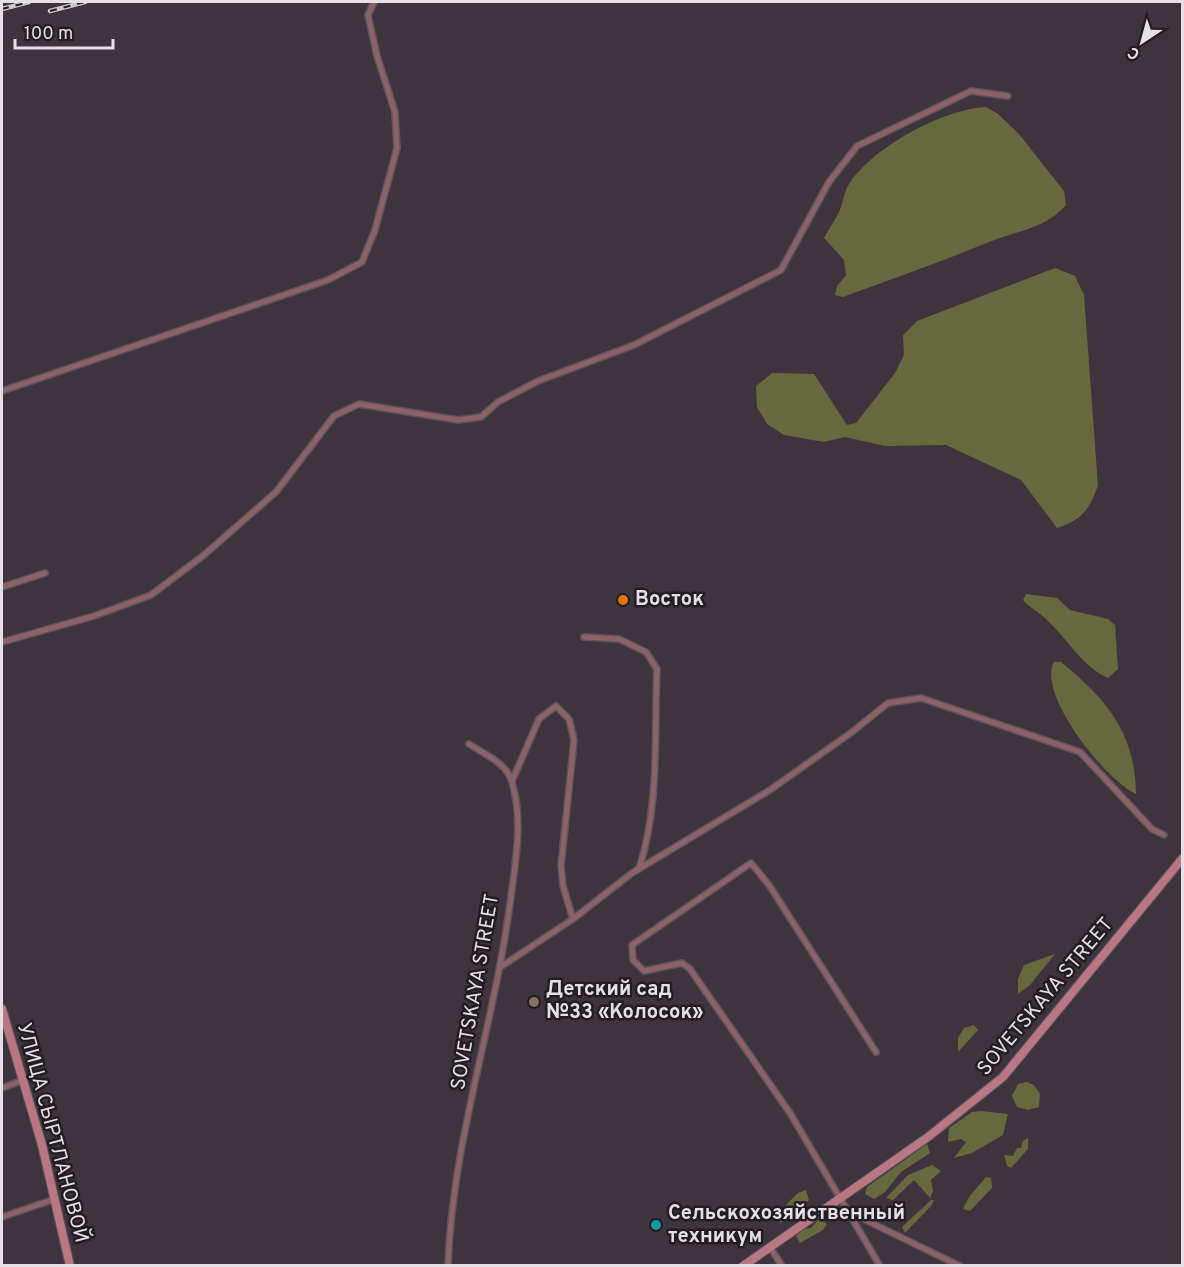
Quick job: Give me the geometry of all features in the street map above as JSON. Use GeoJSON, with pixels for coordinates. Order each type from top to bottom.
{"type":"FeatureCollection","features":[{"type":"Feature","properties":{"kind":"main road","name":"SOVETSKAYA STREET"},"geometry":{"type":"LineString","coordinates":[[743,1266],[928,1137],[1004,1077],[1182,859]]}},
{"type":"Feature","properties":{"kind":"main road","name":"УЛИЦА СЫРТЛАНОВОЙ"},"geometry":{"type":"LineString","coordinates":[[2,1009],[55,1199],[70,1266]]}},
{"type":"Feature","properties":{"kind":"street"},"geometry":{"type":"LineString","coordinates":[[2,392],[328,280],[362,262],[375,230],[397,148],[395,112],[377,56],[368,15],[374,2]]}},
{"type":"Feature","properties":{"kind":"street"},"geometry":{"type":"LineString","coordinates":[[2,642],[94,616],[151,594],[204,555],[276,492],[334,416],[342,412],[359,404],[458,420],[481,417],[498,402],[538,381],[634,345],[781,270],[829,182],[857,146],[971,91],[1008,96]]}},
{"type":"Feature","properties":{"kind":"street"},"geometry":{"type":"LineString","coordinates":[[2,587],[45,573]]}},
{"type":"Feature","properties":{"kind":"street"},"geometry":{"type":"LineString","coordinates":[[584,637],[619,639],[646,652],[657,669],[653,799],[649,837],[639,869]]}},
{"type":"Feature","properties":{"kind":"street"},"geometry":{"type":"LineString","coordinates":[[502,966],[573,919],[639,869],[780,783],[888,703],[921,698],[1080,752],[1152,829],[1164,835]]}},
{"type":"Feature","properties":{"kind":"street"},"geometry":{"type":"LineString","coordinates":[[512,781],[539,718],[556,706],[569,719],[574,740],[561,866],[563,886],[573,919]]}},
{"type":"Feature","properties":{"kind":"street"},"geometry":{"type":"LineString","coordinates":[[469,744],[503,766],[512,781]]}},
{"type":"Feature","properties":{"kind":"street","name":"SOVETSKAYA STREET"},"geometry":{"type":"LineString","coordinates":[[448,1266],[450,1223],[461,1156],[502,966],[519,833],[512,781]]}},
{"type":"Feature","properties":{"kind":"street"},"geometry":{"type":"LineString","coordinates":[[876,1052],[769,885],[752,863],[632,945],[633,960],[644,972],[682,963],[690,969],[784,1104],[851,1213],[880,1266]]}},
{"type":"Feature","properties":{"kind":"street"},"geometry":{"type":"LineString","coordinates":[[2,1088],[23,1080]]}},
{"type":"Feature","properties":{"kind":"street"},"geometry":{"type":"LineString","coordinates":[[2,1217],[55,1199]]}},
{"type":"Feature","properties":{"kind":"street"},"geometry":{"type":"LineString","coordinates":[[851,1213],[960,1266]]}},
{"type":"Feature","properties":{"kind":"street"},"geometry":{"type":"LineString","coordinates":[[770,1247],[782,1266]]}},
{"type":"Feature","properties":{"kind":"green space"},"geometry":{"type":"Polygon","coordinates":[[[986,107],[998,114],[1019,134],[1064,191],[1066,205],[1049,220],[1039,225],[843,297],[835,295],[837,286],[846,275],[844,260],[824,238],[840,211],[849,184],[860,170],[892,144],[930,122],[969,109],[986,107]]]}},
{"type":"Feature","properties":{"kind":"green space"},"geometry":{"type":"Polygon","coordinates":[[[1055,268],[1075,276],[1084,295],[1098,486],[1084,513],[1066,525],[1057,528],[1021,480],[946,445],[885,446],[845,437],[824,442],[784,435],[767,424],[757,407],[756,386],[772,373],[814,374],[847,425],[856,423],[895,373],[904,355],[903,335],[917,321],[1055,268]]]}},
{"type":"Feature","properties":{"kind":"green space"},"geometry":{"type":"Polygon","coordinates":[[[1026,594],[1057,598],[1070,610],[1108,619],[1115,625],[1118,669],[1108,678],[1091,667],[1046,619],[1023,600],[1026,594]]]}},
{"type":"Feature","properties":{"kind":"green space"},"geometry":{"type":"Polygon","coordinates":[[[1054,662],[1061,662],[1092,690],[1115,719],[1130,753],[1136,794],[1108,772],[1077,735],[1055,694],[1051,676],[1054,662]]]}},
{"type":"Feature","properties":{"kind":"green space"},"geometry":{"type":"Polygon","coordinates":[[[1055,954],[1030,985],[1018,994],[1018,979],[1024,965],[1055,954]]]}},
{"type":"Feature","properties":{"kind":"green space"},"geometry":{"type":"Polygon","coordinates":[[[974,1025],[978,1030],[958,1052],[958,1038],[964,1028],[974,1025]]]}},
{"type":"Feature","properties":{"kind":"green space"},"geometry":{"type":"Polygon","coordinates":[[[1027,1082],[1034,1085],[1040,1094],[1039,1107],[1028,1110],[1017,1107],[1012,1096],[1018,1084],[1027,1082]]]}},
{"type":"Feature","properties":{"kind":"green space"},"geometry":{"type":"Polygon","coordinates":[[[972,1112],[1008,1114],[1003,1135],[972,1153],[954,1158],[966,1142],[961,1139],[948,1142],[949,1128],[972,1112]]]}},
{"type":"Feature","properties":{"kind":"green space"},"geometry":{"type":"Polygon","coordinates":[[[1028,1138],[1028,1149],[1011,1168],[1007,1166],[1004,1155],[1013,1156],[1017,1148],[1021,1148],[1023,1141],[1028,1138]]]}},
{"type":"Feature","properties":{"kind":"green space"},"geometry":{"type":"Polygon","coordinates":[[[927,1144],[930,1153],[901,1172],[885,1192],[874,1199],[865,1194],[867,1187],[927,1144]]]}},
{"type":"Feature","properties":{"kind":"green space"},"geometry":{"type":"Polygon","coordinates":[[[932,1165],[941,1171],[931,1180],[933,1191],[930,1198],[914,1180],[893,1200],[886,1198],[908,1175],[932,1165]]]}},
{"type":"Feature","properties":{"kind":"green space"},"geometry":{"type":"Polygon","coordinates":[[[986,1177],[991,1178],[992,1188],[970,1211],[963,1209],[969,1197],[986,1177]]]}},
{"type":"Feature","properties":{"kind":"green space"},"geometry":{"type":"Polygon","coordinates":[[[806,1190],[809,1200],[788,1220],[780,1223],[778,1213],[798,1193],[806,1190]]]}},
{"type":"Feature","properties":{"kind":"green space"},"geometry":{"type":"Polygon","coordinates":[[[931,1200],[934,1200],[931,1206],[905,1233],[902,1227],[931,1200]]]}},
{"type":"Feature","properties":{"kind":"green space"},"geometry":{"type":"Polygon","coordinates":[[[820,1218],[827,1224],[823,1230],[800,1243],[796,1236],[803,1229],[811,1228],[820,1218]]]}},
{"type":"Feature","properties":{"kind":"railway"},"geometry":{"type":"LineString","coordinates":[[2,9],[29,2]]}},
{"type":"Feature","properties":{"kind":"railway"},"geometry":{"type":"LineString","coordinates":[[50,11],[85,2]]}},
{"type":"Feature","properties":{"kind":"place","name":"Восток"},"geometry":{"type":"Point","coordinates":[623,600]}},
{"type":"Feature","properties":{"kind":"place","name":"Детский сад №33 «Колосок»"},"geometry":{"type":"Point","coordinates":[534,1002]}},
{"type":"Feature","properties":{"kind":"place","name":"Сельскохозяйственный техникум"},"geometry":{"type":"Point","coordinates":[656,1225]}}]}
